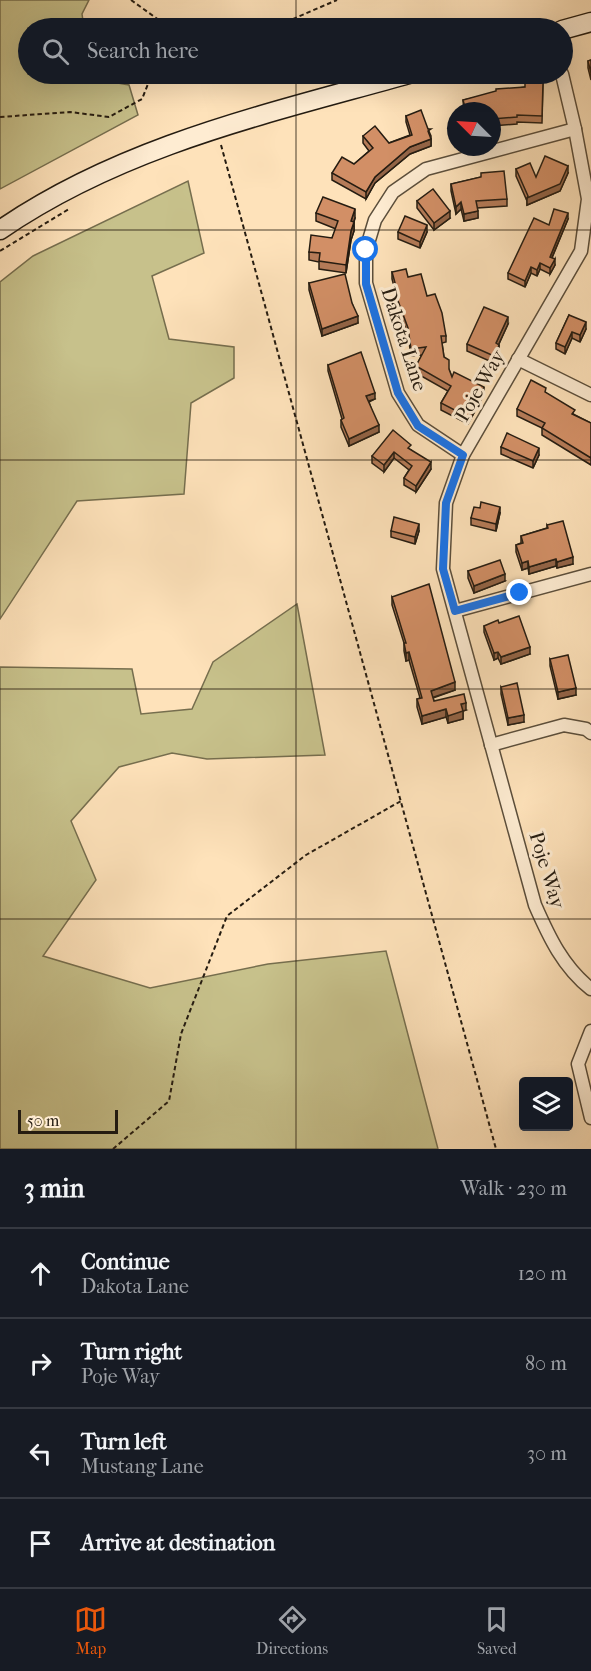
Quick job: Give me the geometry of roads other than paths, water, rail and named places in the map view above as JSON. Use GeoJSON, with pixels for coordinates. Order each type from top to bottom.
{"type":"FeatureCollection","features":[{"type":"Feature","properties":{"kind":"main road"},"geometry":{"type":"LineString","coordinates":[[573,27],[591,22]]}},
{"type":"Feature","properties":{"kind":"main road"},"geometry":{"type":"LineString","coordinates":[[0,230],[79,184],[149,151],[212,129],[373,84]]}},
{"type":"Feature","properties":{"kind":"street","name":"Poje Way"},"geometry":{"type":"LineString","coordinates":[[564,84],[588,199],[580,251],[463,455],[446,503],[443,569],[535,905],[552,944],[581,981],[591,989]]}},
{"type":"Feature","properties":{"kind":"street","name":"Dakota Lane"},"geometry":{"type":"LineString","coordinates":[[463,455],[418,426],[398,393],[366,284],[366,250],[375,219],[393,192],[426,169],[575,129]]}},
{"type":"Feature","properties":{"kind":"street"},"geometry":{"type":"LineString","coordinates":[[518,360],[591,395]]}},
{"type":"Feature","properties":{"kind":"street"},"geometry":{"type":"LineString","coordinates":[[455,611],[591,574]]}},
{"type":"Feature","properties":{"kind":"street"},"geometry":{"type":"LineString","coordinates":[[491,745],[564,725],[586,729],[591,733]]}},
{"type":"Feature","properties":{"kind":"street"},"geometry":{"type":"LineString","coordinates":[[591,1031],[578,1064],[591,1118]]}}]}
